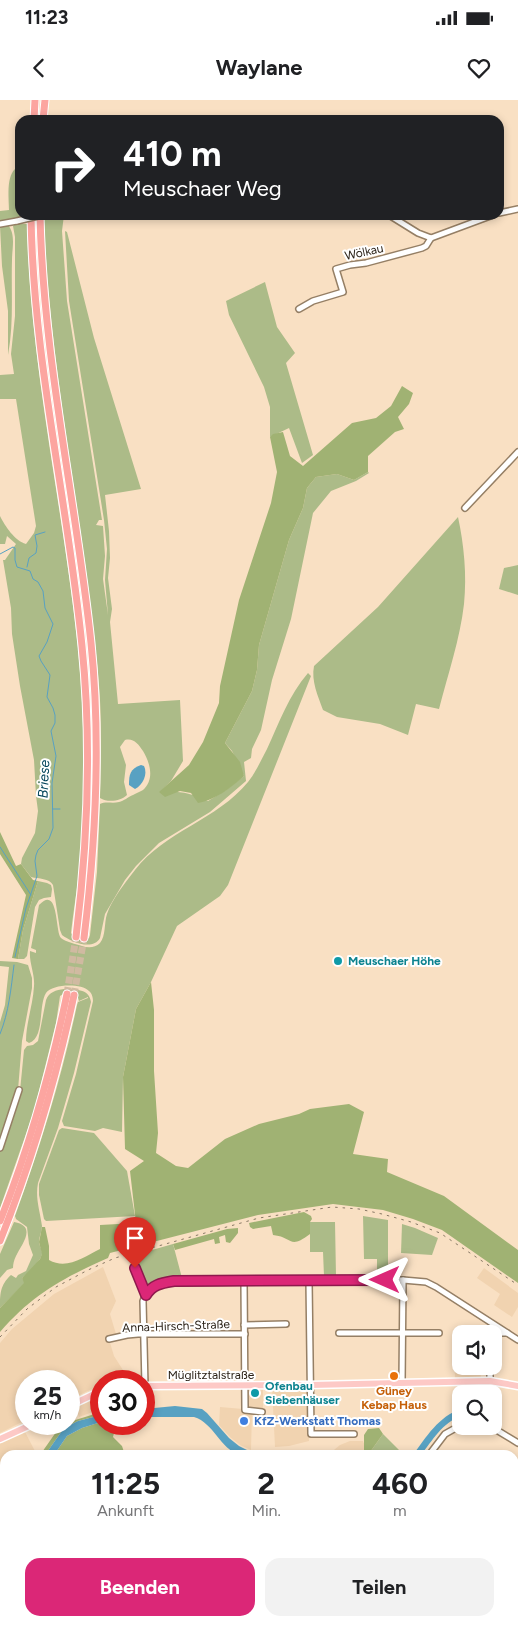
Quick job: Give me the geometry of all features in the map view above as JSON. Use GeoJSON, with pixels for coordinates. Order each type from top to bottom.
{"type":"FeatureCollection","features":[{"type":"Feature","properties":{"kind":"highway"},"geometry":{"type":"LineString","coordinates":[[34,115],[35,100]]}},
{"type":"Feature","properties":{"kind":"highway"},"geometry":{"type":"LineString","coordinates":[[43,115],[44,100]]}},
{"type":"Feature","properties":{"kind":"highway"},"geometry":{"type":"LineString","coordinates":[[31,220],[34,295],[39,346],[76,596],[85,687],[88,800],[80,937],[91,876],[95,814],[96,703],[86,602],[49,345],[44,290],[41,220]]}},
{"type":"Feature","properties":{"kind":"highway"},"geometry":{"type":"LineString","coordinates":[[0,1221],[38,1111],[71,995],[65,1038],[46,1113],[27,1170],[0,1240]]}},
{"type":"Feature","properties":{"kind":"main road","name":"Müglitztalstraße"},"geometry":{"type":"LineString","coordinates":[[155,1386],[490,1381],[518,1386]]}},
{"type":"Feature","properties":{"kind":"main road"},"geometry":{"type":"LineString","coordinates":[[0,1440],[15,1433]]}},
{"type":"Feature","properties":{"kind":"street"},"geometry":{"type":"LineString","coordinates":[[504,212],[518,209]]}},
{"type":"Feature","properties":{"kind":"street"},"geometry":{"type":"LineString","coordinates":[[0,224],[21,220]]}},
{"type":"Feature","properties":{"kind":"street"},"geometry":{"type":"LineString","coordinates":[[397,220],[418,233],[431,238],[480,220]]}},
{"type":"Feature","properties":{"kind":"street","name":"Wölkau"},"geometry":{"type":"LineString","coordinates":[[299,309],[313,301],[343,292],[336,269],[422,248],[426,246],[431,238]]}},
{"type":"Feature","properties":{"kind":"street"},"geometry":{"type":"LineString","coordinates":[[465,508],[518,452]]}},
{"type":"Feature","properties":{"kind":"street"},"geometry":{"type":"LineString","coordinates":[[0,1148],[19,1090]]}},
{"type":"Feature","properties":{"kind":"street"},"geometry":{"type":"LineString","coordinates":[[135,1268],[146,1295]]}},
{"type":"Feature","properties":{"kind":"street"},"geometry":{"type":"LineString","coordinates":[[402,1382],[403,1280]]}},
{"type":"Feature","properties":{"kind":"street"},"geometry":{"type":"LineString","coordinates":[[144,1370],[144,1301],[146,1295],[154,1286],[164,1282],[403,1280],[426,1282],[518,1340]]}},
{"type":"Feature","properties":{"kind":"street"},"geometry":{"type":"LineString","coordinates":[[244,1281],[245,1410],[262,1412]]}},
{"type":"Feature","properties":{"kind":"street"},"geometry":{"type":"LineString","coordinates":[[309,1281],[311,1434],[354,1434]]}},
{"type":"Feature","properties":{"kind":"street"},"geometry":{"type":"LineString","coordinates":[[489,1321],[489,1325]]}},
{"type":"Feature","properties":{"kind":"street","name":"Anna-Hirsch-Straße"},"geometry":{"type":"LineString","coordinates":[[244,1325],[286,1324]]}},
{"type":"Feature","properties":{"kind":"street"},"geometry":{"type":"LineString","coordinates":[[339,1333],[439,1333]]}},
{"type":"Feature","properties":{"kind":"street"},"geometry":{"type":"LineString","coordinates":[[502,1333],[507,1333]]}},
{"type":"Feature","properties":{"kind":"street","name":"Anna-Hirsch-Straße"},"geometry":{"type":"LineString","coordinates":[[109,1339],[144,1334],[244,1334]]}},
{"type":"Feature","properties":{"kind":"street"},"geometry":{"type":"LineString","coordinates":[[490,1375],[490,1381]]}},
{"type":"Feature","properties":{"kind":"street"},"geometry":{"type":"LineString","coordinates":[[432,1450],[440,1438],[452,1429]]}},
{"type":"Feature","properties":{"kind":"street"},"geometry":{"type":"LineString","coordinates":[[502,1433],[518,1443]]}},
{"type":"Feature","properties":{"kind":"shaded area"},"geometry":{"type":"Polygon","coordinates":[[[103,1267],[116,1301],[110,1314],[116,1334],[108,1336],[114,1356],[123,1370],[90,1370],[90,1390],[80,1395],[80,1370],[15,1370],[15,1426],[0,1433],[0,1343],[12,1329],[54,1294],[103,1267]]]}},
{"type":"Feature","properties":{"kind":"shaded area"},"geometry":{"type":"Polygon","coordinates":[[[484,1268],[518,1293],[518,1307],[512,1317],[494,1305],[500,1294],[477,1278],[484,1268]]]}},
{"type":"Feature","properties":{"kind":"shaded area"},"geometry":{"type":"Polygon","coordinates":[[[455,1375],[481,1375],[481,1379],[455,1379],[455,1375]]]}},
{"type":"Feature","properties":{"kind":"shaded area"},"geometry":{"type":"Polygon","coordinates":[[[249,1388],[263,1388],[263,1411],[247,1409],[247,1390],[249,1388]]]}},
{"type":"Feature","properties":{"kind":"shaded area"},"geometry":{"type":"Polygon","coordinates":[[[272,1388],[304,1388],[307,1390],[309,1441],[275,1447],[272,1388]]]}},
{"type":"Feature","properties":{"kind":"shaded area"},"geometry":{"type":"Polygon","coordinates":[[[90,1400],[90,1413],[80,1417],[80,1405],[90,1400]]]}},
{"type":"Feature","properties":{"kind":"shaded area"},"geometry":{"type":"Polygon","coordinates":[[[220,1407],[243,1409],[252,1412],[251,1450],[240,1445],[219,1425],[220,1407]]]}},
{"type":"Feature","properties":{"kind":"shaded area"},"geometry":{"type":"Polygon","coordinates":[[[15,1434],[27,1435],[34,1450],[0,1450],[0,1442],[15,1434]]]}},
{"type":"Feature","properties":{"kind":"shaded area"},"geometry":{"type":"Polygon","coordinates":[[[350,1441],[363,1441],[365,1450],[334,1450],[350,1441]]]}},
{"type":"Feature","properties":{"kind":"green space"},"geometry":{"type":"Polygon","coordinates":[[[15,169],[15,219],[0,223],[0,211],[9,210],[10,179],[15,169]]]}},
{"type":"Feature","properties":{"kind":"green space"},"geometry":{"type":"Polygon","coordinates":[[[44,220],[63,220],[62,231],[67,301],[102,520],[99,520],[96,525],[103,526],[105,556],[103,579],[108,615],[105,580],[107,549],[104,520],[69,301],[65,231],[67,232],[94,338],[141,489],[105,495],[109,531],[110,558],[108,578],[112,609],[110,622],[118,704],[180,700],[183,761],[171,781],[160,792],[184,793],[208,801],[244,776],[232,751],[225,743],[252,691],[257,670],[259,645],[289,540],[303,508],[307,488],[316,477],[337,474],[354,480],[369,473],[356,481],[331,491],[313,513],[291,619],[272,680],[261,730],[252,749],[251,758],[244,762],[246,781],[210,812],[159,843],[136,866],[125,880],[105,914],[100,938],[97,942],[87,945],[62,935],[53,885],[46,880],[31,877],[21,864],[22,858],[35,833],[38,811],[34,760],[20,686],[12,634],[11,608],[3,560],[5,560],[16,544],[7,536],[5,544],[0,544],[0,516],[14,536],[26,544],[34,533],[36,526],[16,399],[0,399],[0,375],[14,374],[11,354],[15,316],[15,237],[13,226],[15,224],[27,224],[29,277],[40,384],[72,595],[78,648],[84,746],[83,820],[71,933],[75,938],[81,937],[86,939],[90,935],[97,872],[100,804],[121,801],[143,790],[149,781],[150,771],[146,756],[136,742],[125,740],[120,747],[126,765],[124,782],[127,795],[114,801],[100,798],[101,713],[93,626],[60,393],[47,277],[44,220]]]}},
{"type":"Feature","properties":{"kind":"green space"},"geometry":{"type":"Polygon","coordinates":[[[8,225],[12,233],[13,242],[12,319],[8,355],[8,311],[2,266],[0,226],[8,225]]]}},
{"type":"Feature","properties":{"kind":"green space"},"geometry":{"type":"Polygon","coordinates":[[[265,282],[277,327],[295,353],[286,363],[313,455],[302,463],[289,428],[270,437],[270,407],[264,387],[229,315],[226,301],[265,282]]]}},
{"type":"Feature","properties":{"kind":"green space"},"geometry":{"type":"Polygon","coordinates":[[[402,386],[413,393],[409,404],[398,417],[404,429],[395,432],[368,456],[368,472],[354,480],[337,474],[316,477],[307,488],[303,508],[289,540],[259,645],[257,670],[252,691],[225,743],[240,762],[244,776],[223,793],[198,803],[191,793],[180,791],[165,797],[159,792],[189,765],[203,742],[219,703],[220,686],[239,600],[271,503],[277,472],[270,437],[273,434],[283,432],[290,456],[303,466],[352,423],[376,418],[391,406],[402,386]]]}},
{"type":"Feature","properties":{"kind":"green space"},"geometry":{"type":"Polygon","coordinates":[[[458,517],[464,560],[464,604],[457,643],[439,709],[416,704],[408,735],[380,724],[337,717],[323,710],[314,683],[314,666],[378,607],[458,517]]]}},
{"type":"Feature","properties":{"kind":"green space"},"geometry":{"type":"Polygon","coordinates":[[[518,565],[518,595],[499,589],[504,568],[518,565]]]}},
{"type":"Feature","properties":{"kind":"green space"},"geometry":{"type":"Polygon","coordinates":[[[308,673],[311,676],[228,885],[220,896],[177,926],[136,1009],[123,1077],[122,1132],[103,1128],[95,1131],[64,1126],[62,1121],[76,1074],[93,1000],[90,992],[85,988],[60,986],[49,990],[46,993],[42,1006],[37,1035],[29,1043],[26,1041],[34,986],[30,951],[36,953],[36,950],[31,948],[39,905],[45,900],[50,900],[55,911],[61,938],[87,947],[98,945],[103,937],[107,914],[112,903],[135,870],[161,845],[221,806],[248,782],[267,749],[290,700],[308,673]]]}},
{"type":"Feature","properties":{"kind":"green space"},"geometry":{"type":"Polygon","coordinates":[[[0,832],[16,866],[21,864],[33,880],[38,881],[23,930],[18,959],[12,958],[26,895],[0,854],[0,832]]]}},
{"type":"Feature","properties":{"kind":"green space"},"geometry":{"type":"Polygon","coordinates":[[[38,881],[51,885],[51,897],[39,900],[35,907],[27,956],[24,959],[18,959],[23,930],[38,881]]]}},
{"type":"Feature","properties":{"kind":"green space"},"geometry":{"type":"Polygon","coordinates":[[[0,961],[28,965],[32,978],[32,988],[22,1041],[18,1090],[0,1144],[0,1022],[5,1005],[9,967],[0,966],[0,961]]]}},
{"type":"Feature","properties":{"kind":"green space"},"geometry":{"type":"Polygon","coordinates":[[[151,982],[154,1010],[154,1071],[158,1133],[156,1153],[176,1166],[188,1168],[225,1139],[259,1124],[299,1114],[310,1109],[349,1104],[364,1112],[353,1154],[388,1159],[387,1172],[444,1196],[518,1250],[518,1283],[442,1230],[383,1210],[333,1204],[258,1215],[110,1253],[108,1258],[49,1288],[24,1307],[0,1332],[0,1308],[24,1283],[22,1278],[40,1259],[42,1254],[39,1242],[42,1227],[45,1227],[49,1246],[49,1260],[62,1264],[82,1259],[100,1249],[100,1225],[136,1223],[130,1171],[144,1161],[125,1149],[123,1077],[136,1009],[151,982]]]}},
{"type":"Feature","properties":{"kind":"green space"},"geometry":{"type":"Polygon","coordinates":[[[64,989],[85,992],[90,997],[91,1002],[74,1073],[58,1128],[38,1183],[37,1199],[42,1226],[39,1242],[42,1255],[22,1278],[25,1283],[0,1308],[1,1294],[5,1282],[11,1275],[16,1278],[26,1271],[33,1255],[29,1244],[27,1227],[16,1219],[15,1216],[50,1112],[78,1002],[88,997],[79,1001],[77,994],[66,992],[60,996],[56,1023],[34,1111],[0,1208],[0,1152],[20,1091],[24,1050],[27,1046],[33,1045],[38,1041],[47,997],[53,992],[64,989]]]}},
{"type":"Feature","properties":{"kind":"green space"},"geometry":{"type":"Polygon","coordinates":[[[62,1128],[94,1133],[127,1171],[135,1216],[46,1221],[44,1219],[39,1195],[39,1184],[59,1130],[62,1128]]]}},
{"type":"Feature","properties":{"kind":"green space"},"geometry":{"type":"Polygon","coordinates":[[[304,1212],[311,1216],[312,1219],[310,1222],[310,1234],[294,1242],[273,1235],[271,1226],[253,1229],[249,1223],[304,1212]]]}},
{"type":"Feature","properties":{"kind":"green space"},"geometry":{"type":"Polygon","coordinates":[[[363,1216],[388,1220],[388,1276],[377,1276],[377,1259],[364,1259],[363,1216]]]}},
{"type":"Feature","properties":{"kind":"green space"},"geometry":{"type":"Polygon","coordinates":[[[14,1222],[25,1227],[26,1236],[15,1258],[13,1268],[7,1270],[0,1278],[0,1254],[14,1222]]]}},
{"type":"Feature","properties":{"kind":"green space"},"geometry":{"type":"Polygon","coordinates":[[[310,1222],[335,1222],[336,1276],[324,1276],[323,1252],[310,1252],[310,1222]]]}},
{"type":"Feature","properties":{"kind":"green space"},"geometry":{"type":"Polygon","coordinates":[[[402,1224],[438,1238],[432,1255],[401,1253],[402,1224]]]}},
{"type":"Feature","properties":{"kind":"green space"},"geometry":{"type":"Polygon","coordinates":[[[238,1228],[238,1233],[230,1243],[226,1242],[225,1235],[219,1237],[220,1243],[215,1244],[214,1239],[175,1250],[173,1244],[227,1229],[238,1228]]]}},
{"type":"Feature","properties":{"kind":"green space"},"geometry":{"type":"Polygon","coordinates":[[[173,1244],[182,1278],[157,1282],[145,1291],[131,1256],[173,1244]]]}},
{"type":"Feature","properties":{"kind":"green space"},"geometry":{"type":"Polygon","coordinates":[[[90,1415],[90,1418],[80,1420],[80,1419],[90,1415]]]}},
{"type":"Feature","properties":{"kind":"green space"},"geometry":{"type":"Polygon","coordinates":[[[90,1425],[90,1435],[114,1435],[113,1437],[123,1450],[57,1450],[67,1436],[80,1435],[80,1429],[90,1425]]]}},
{"type":"Feature","properties":{"kind":"green space"},"geometry":{"type":"Polygon","coordinates":[[[379,1428],[383,1434],[372,1450],[364,1450],[364,1435],[368,1429],[379,1428]]]}},
{"type":"Feature","properties":{"kind":"green space"},"geometry":{"type":"Polygon","coordinates":[[[383,1434],[399,1450],[372,1450],[383,1434]]]}},
{"type":"Feature","properties":{"kind":"green space"},"geometry":{"type":"Polygon","coordinates":[[[54,1435],[59,1435],[49,1450],[44,1450],[54,1435]]]}},
{"type":"Feature","properties":{"kind":"water"},"geometry":{"type":"Polygon","coordinates":[[[141,765],[144,766],[145,776],[140,785],[135,789],[129,785],[130,775],[134,768],[141,765]]]}},
{"type":"Feature","properties":{"kind":"water"},"geometry":{"type":"Polygon","coordinates":[[[175,1406],[202,1409],[229,1438],[247,1450],[231,1450],[207,1425],[194,1417],[155,1417],[155,1408],[175,1406]]]}},
{"type":"Feature","properties":{"kind":"water"},"geometry":{"type":"Polygon","coordinates":[[[452,1413],[452,1421],[443,1427],[425,1450],[417,1450],[428,1434],[452,1413]]]}},
{"type":"Feature","properties":{"kind":"water"},"geometry":{"type":"Polygon","coordinates":[[[90,1418],[90,1425],[80,1429],[80,1420],[90,1418]]]}},
{"type":"Feature","properties":{"kind":"water"},"geometry":{"type":"Polygon","coordinates":[[[59,1435],[69,1435],[57,1450],[49,1450],[59,1435]]]}},
{"type":"Feature","properties":{"kind":"waterway"},"geometry":{"type":"LineString","coordinates":[[27,567],[29,558],[36,553],[35,535],[45,532]]}},
{"type":"Feature","properties":{"kind":"waterway","name":"Briese"},"geometry":{"type":"LineString","coordinates":[[0,554],[13,547],[15,548],[17,567],[30,571],[33,579],[38,582],[43,591],[45,608],[53,624],[47,642],[39,656],[50,675],[47,697],[55,715],[55,723],[51,731],[56,756],[52,783],[53,828],[49,839],[38,850],[36,855],[37,876],[26,908],[15,957]]}},
{"type":"Feature","properties":{"kind":"waterway","name":"Briese"},"geometry":{"type":"LineString","coordinates":[[53,809],[60,809]]}},
{"type":"Feature","properties":{"kind":"waterway"},"geometry":{"type":"LineString","coordinates":[[0,847],[31,895]]}},
{"type":"Feature","properties":{"kind":"waterway"},"geometry":{"type":"LineString","coordinates":[[0,1034],[8,1009],[14,965]]}},
{"type":"Feature","properties":{"kind":"tunnel"},"geometry":{"type":"LineString","coordinates":[[67,994],[76,937]]}},
{"type":"Feature","properties":{"kind":"tunnel"},"geometry":{"type":"LineString","coordinates":[[74,995],[84,938]]}},
{"type":"Feature","properties":{"kind":"railway"},"geometry":{"type":"LineString","coordinates":[[0,1337],[27,1309],[56,1287],[115,1258],[259,1218],[332,1207],[359,1209],[382,1214],[440,1233],[518,1285]]}},
{"type":"Feature","properties":{"kind":"place","name":"Meuschaer Höhe"},"geometry":{"type":"Point","coordinates":[338,961]}},
{"type":"Feature","properties":{"kind":"place","name":"Güney Kebap Haus"},"geometry":{"type":"Point","coordinates":[394,1376]}},
{"type":"Feature","properties":{"kind":"place","name":"Ofenbau Siebenhäuser"},"geometry":{"type":"Point","coordinates":[255,1393]}},
{"type":"Feature","properties":{"kind":"place","name":"KfZ-Werkstatt Thomas"},"geometry":{"type":"Point","coordinates":[244,1421]}},
{"type":"Feature","properties":{"kind":"route"},"geometry":{"type":"LineString","coordinates":[[135,1268],[146,1295],[154,1286],[174,1281],[385,1280]]}}]}
